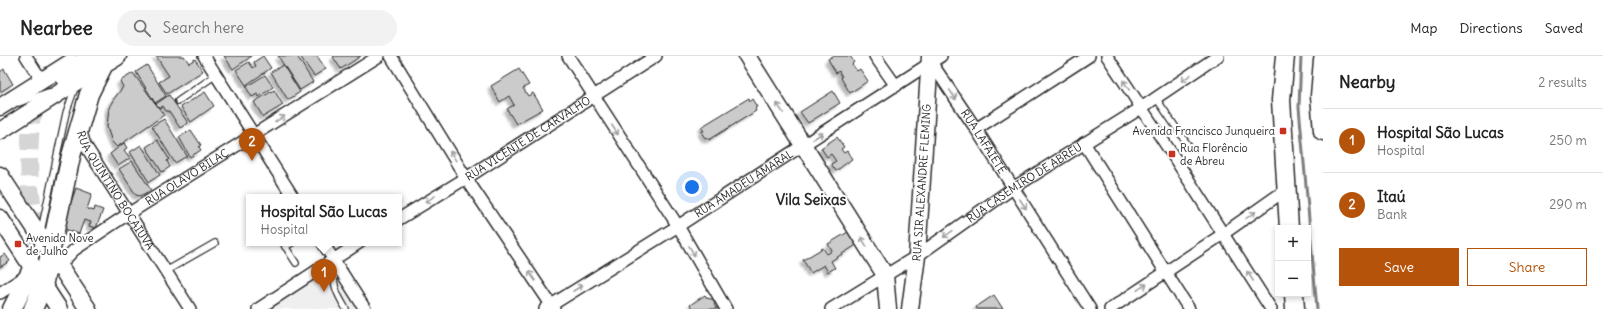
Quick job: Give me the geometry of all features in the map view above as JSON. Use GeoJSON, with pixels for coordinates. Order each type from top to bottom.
{"type":"FeatureCollection","features":[{"type":"Feature","properties":{"kind":"main road"},"geometry":{"type":"LineString","coordinates":[[747,56],[885,275],[888,309]]}},
{"type":"Feature","properties":{"kind":"main road"},"geometry":{"type":"LineString","coordinates":[[1285,56],[1281,100],[1289,225]]}},
{"type":"Feature","properties":{"kind":"main road","name":"RUA SIR ALEXANDRE FLEMING"},"geometry":{"type":"LineString","coordinates":[[910,309],[917,256],[932,58]]}},
{"type":"Feature","properties":{"kind":"main road"},"geometry":{"type":"LineString","coordinates":[[0,107],[42,81],[98,60]]}},
{"type":"Feature","properties":{"kind":"main road"},"geometry":{"type":"LineString","coordinates":[[0,131],[69,79],[98,60]]}},
{"type":"Feature","properties":{"kind":"main road","name":"RUA QUINTINO BOCAIÚVA"},"geometry":{"type":"LineString","coordinates":[[79,126],[98,60]]}},
{"type":"Feature","properties":{"kind":"main road"},"geometry":{"type":"LineString","coordinates":[[1323,60],[1321,96],[1323,131]]}},
{"type":"Feature","properties":{"kind":"main road"},"geometry":{"type":"LineString","coordinates":[[33,309],[55,258],[71,156],[79,126]]}},
{"type":"Feature","properties":{"kind":"main road"},"geometry":{"type":"LineString","coordinates":[[0,175],[88,309]]}},
{"type":"Feature","properties":{"kind":"main road"},"geometry":{"type":"LineString","coordinates":[[0,218],[31,270],[44,286],[59,309]]}},
{"type":"Feature","properties":{"kind":"main road"},"geometry":{"type":"LineString","coordinates":[[12,309],[31,270]]}},
{"type":"Feature","properties":{"kind":"street"},"geometry":{"type":"LineString","coordinates":[[26,56],[42,81]]}},
{"type":"Feature","properties":{"kind":"street"},"geometry":{"type":"LineString","coordinates":[[204,56],[291,194]]}},
{"type":"Feature","properties":{"kind":"street","name":"RUA OLAVO BILAC"},"geometry":{"type":"LineString","coordinates":[[55,258],[74,250],[128,214],[379,56]]}},
{"type":"Feature","properties":{"kind":"street"},"geometry":{"type":"LineString","coordinates":[[392,56],[466,178],[550,308]]}},
{"type":"Feature","properties":{"kind":"street"},"geometry":{"type":"LineString","coordinates":[[568,56],[678,226],[726,309]]}},
{"type":"Feature","properties":{"kind":"street","name":"RUA VICENTE DE CARVALHO"},"geometry":{"type":"LineString","coordinates":[[402,217],[594,97],[605,88],[656,56]]}},
{"type":"Feature","properties":{"kind":"street"},"geometry":{"type":"LineString","coordinates":[[875,56],[896,86]]}},
{"type":"Feature","properties":{"kind":"street"},"geometry":{"type":"LineString","coordinates":[[976,129],[1089,56]]}},
{"type":"Feature","properties":{"kind":"street"},"geometry":{"type":"LineString","coordinates":[[1107,56],[1172,154],[1271,309]]}},
{"type":"Feature","properties":{"kind":"street","name":"RUA CASEMIRO DE ABREU"},"geometry":{"type":"LineString","coordinates":[[830,309],[917,256],[1013,188],[1141,108],[1218,56]]}},
{"type":"Feature","properties":{"kind":"street","name":"RUA AMADEU AMARAL"},"geometry":{"type":"LineString","coordinates":[[550,308],[896,86],[932,58]]}},
{"type":"Feature","properties":{"kind":"street","name":"RUA LAFAIETE"},"geometry":{"type":"LineString","coordinates":[[932,58],[1090,309]]}},
{"type":"Feature","properties":{"kind":"street","name":"RUA QUINTINO BOCAIÚVA"},"geometry":{"type":"LineString","coordinates":[[79,126],[85,145],[190,309]]}},
{"type":"Feature","properties":{"kind":"street"},"geometry":{"type":"LineString","coordinates":[[1084,143],[1189,309]]}},
{"type":"Feature","properties":{"kind":"street"},"geometry":{"type":"LineString","coordinates":[[1110,309],[1223,234],[1287,189]]}},
{"type":"Feature","properties":{"kind":"street"},"geometry":{"type":"LineString","coordinates":[[325,246],[365,309]]}},
{"type":"Feature","properties":{"kind":"street"},"geometry":{"type":"LineString","coordinates":[[258,309],[354,246]]}},
{"type":"Feature","properties":{"kind":"street"},"geometry":{"type":"LineString","coordinates":[[0,293],[31,270]]}},
{"type":"Feature","properties":{"kind":"lane"},"geometry":{"type":"LineString","coordinates":[[0,111],[46,93],[98,60]]}},
{"type":"Feature","properties":{"kind":"lane"},"geometry":{"type":"LineString","coordinates":[[178,100],[216,74]]}},
{"type":"Feature","properties":{"kind":"lane"},"geometry":{"type":"LineString","coordinates":[[31,270],[64,120],[69,79]]}},
{"type":"Feature","properties":{"kind":"lane"},"geometry":{"type":"LineString","coordinates":[[1156,98],[1188,144]]}},
{"type":"Feature","properties":{"kind":"lane"},"geometry":{"type":"LineString","coordinates":[[166,271],[215,243]]}},
{"type":"Feature","properties":{"kind":"lane"},"geometry":{"type":"LineString","coordinates":[[285,246],[296,263]]}},
{"type":"Feature","properties":{"kind":"lane"},"geometry":{"type":"LineString","coordinates":[[334,259],[334,285],[337,295],[346,309]]}},
{"type":"Feature","properties":{"kind":"shaded area"},"geometry":{"type":"Polygon","coordinates":[[[334,271],[362,309],[272,309],[327,272],[334,271]]]}},
{"type":"Feature","properties":{"kind":"building"},"geometry":{"type":"Polygon","coordinates":[[[156,56],[184,56],[189,63],[195,59],[203,71],[167,94],[159,82],[169,76],[156,56]]]}},
{"type":"Feature","properties":{"kind":"building"},"geometry":{"type":"Polygon","coordinates":[[[224,56],[252,56],[233,69],[224,56]]]}},
{"type":"Feature","properties":{"kind":"building"},"geometry":{"type":"Polygon","coordinates":[[[263,56],[271,68],[246,85],[236,70],[249,62],[253,68],[256,66],[254,62],[263,56]]]}},
{"type":"Feature","properties":{"kind":"building"},"geometry":{"type":"Polygon","coordinates":[[[278,56],[297,56],[313,82],[300,90],[278,56]]]}},
{"type":"Feature","properties":{"kind":"building"},"geometry":{"type":"Polygon","coordinates":[[[300,56],[317,56],[326,69],[314,76],[300,56]]]}},
{"type":"Feature","properties":{"kind":"building"},"geometry":{"type":"Polygon","coordinates":[[[361,56],[341,69],[333,57],[361,56]]]}},
{"type":"Feature","properties":{"kind":"building"},"geometry":{"type":"Polygon","coordinates":[[[833,56],[850,56],[854,62],[852,64],[857,71],[860,69],[868,81],[850,93],[841,78],[842,77],[839,71],[836,73],[828,59],[833,56]]]}},
{"type":"Feature","properties":{"kind":"building"},"geometry":{"type":"Polygon","coordinates":[[[147,65],[166,96],[155,103],[136,72],[147,65]]]}},
{"type":"Feature","properties":{"kind":"building"},"geometry":{"type":"Polygon","coordinates":[[[283,65],[300,92],[288,100],[271,72],[283,65]]]}},
{"type":"Feature","properties":{"kind":"building"},"geometry":{"type":"Polygon","coordinates":[[[4,69],[13,84],[0,92],[0,72],[4,69]]]}},
{"type":"Feature","properties":{"kind":"building"},"geometry":{"type":"Polygon","coordinates":[[[519,69],[529,85],[523,88],[528,96],[533,93],[543,109],[516,124],[507,109],[514,105],[509,96],[500,102],[491,86],[519,69]]]}},
{"type":"Feature","properties":{"kind":"building"},"geometry":{"type":"Polygon","coordinates":[[[133,73],[164,115],[117,147],[112,142],[107,127],[109,108],[123,87],[120,81],[133,73]]]}},
{"type":"Feature","properties":{"kind":"building"},"geometry":{"type":"Polygon","coordinates":[[[265,75],[273,87],[259,97],[257,94],[252,97],[246,87],[265,75]]]}},
{"type":"Feature","properties":{"kind":"building"},"geometry":{"type":"Polygon","coordinates":[[[274,90],[283,105],[263,117],[254,102],[274,90]]]}},
{"type":"Feature","properties":{"kind":"building"},"geometry":{"type":"Polygon","coordinates":[[[833,91],[840,103],[808,123],[800,112],[833,91]]]}},
{"type":"Feature","properties":{"kind":"building"},"geometry":{"type":"Polygon","coordinates":[[[205,92],[214,106],[191,122],[181,107],[205,92]]]}},
{"type":"Feature","properties":{"kind":"building"},"geometry":{"type":"Polygon","coordinates":[[[169,95],[188,123],[180,128],[169,111],[166,111],[163,106],[160,108],[156,104],[169,95]]]}},
{"type":"Feature","properties":{"kind":"building"},"geometry":{"type":"Polygon","coordinates":[[[749,98],[750,101],[752,99],[757,107],[755,108],[756,111],[709,140],[707,137],[705,138],[701,132],[704,131],[701,127],[749,98]]]}},
{"type":"Feature","properties":{"kind":"building"},"geometry":{"type":"Polygon","coordinates":[[[164,119],[187,156],[175,163],[152,126],[164,119]]]}},
{"type":"Feature","properties":{"kind":"building"},"geometry":{"type":"Polygon","coordinates":[[[191,130],[201,145],[199,147],[201,150],[190,157],[179,137],[191,130]]]}},
{"type":"Feature","properties":{"kind":"building"},"geometry":{"type":"Polygon","coordinates":[[[837,137],[844,147],[841,149],[844,153],[847,151],[852,159],[836,171],[831,164],[836,161],[831,154],[827,157],[821,148],[837,137]]]}},
{"type":"Feature","properties":{"kind":"building"},"geometry":{"type":"Polygon","coordinates":[[[157,140],[169,159],[167,161],[170,167],[162,172],[146,147],[157,140]]]}},
{"type":"Feature","properties":{"kind":"building"},"geometry":{"type":"Polygon","coordinates":[[[124,143],[127,148],[124,150],[130,158],[118,166],[110,154],[124,143]]]}},
{"type":"Feature","properties":{"kind":"building"},"geometry":{"type":"Polygon","coordinates":[[[141,145],[160,175],[149,182],[130,152],[141,145]]]}},
{"type":"Feature","properties":{"kind":"building"},"geometry":{"type":"Polygon","coordinates":[[[132,161],[151,190],[140,196],[136,195],[119,169],[132,161]]]}},
{"type":"Feature","properties":{"kind":"building"},"geometry":{"type":"Polygon","coordinates":[[[76,188],[92,194],[87,209],[94,211],[95,207],[103,210],[96,228],[89,226],[91,222],[84,220],[79,234],[62,228],[76,188]]]}},
{"type":"Feature","properties":{"kind":"building"},"geometry":{"type":"Polygon","coordinates":[[[848,232],[852,239],[854,237],[858,244],[831,261],[835,268],[828,272],[824,265],[811,273],[803,260],[823,248],[827,254],[832,251],[828,244],[848,232]]]}},
{"type":"Feature","properties":{"kind":"building"},"geometry":{"type":"Polygon","coordinates":[[[5,254],[10,261],[0,267],[0,257],[5,254]]]}},
{"type":"Feature","properties":{"kind":"building"},"geometry":{"type":"Polygon","coordinates":[[[705,295],[707,298],[715,300],[717,302],[714,304],[716,308],[720,306],[721,309],[693,309],[690,305],[705,295]]]}},
{"type":"Feature","properties":{"kind":"building"},"geometry":{"type":"Polygon","coordinates":[[[994,295],[1003,309],[977,309],[976,307],[994,295]]]}},
{"type":"Feature","properties":{"kind":"waterway"},"geometry":{"type":"LineString","coordinates":[[1301,56],[1299,107],[1317,309]]}},
{"type":"Feature","properties":{"kind":"tunnel"},"geometry":{"type":"LineString","coordinates":[[35,284],[39,267],[39,251],[30,188],[29,158],[31,119],[45,90],[62,75]]}},
{"type":"Feature","properties":{"kind":"place","name":"Avenida Francisco Junqueira"},"geometry":{"type":"Point","coordinates":[1283,131]}},
{"type":"Feature","properties":{"kind":"place","name":"Rua Florêncio de Abreu"},"geometry":{"type":"Point","coordinates":[1172,154]}},
{"type":"Feature","properties":{"kind":"place","name":"Itaú"},"geometry":{"type":"Point","coordinates":[252,161]}},
{"type":"Feature","properties":{"kind":"place","name":"Avenida Nove de Julho"},"geometry":{"type":"Point","coordinates":[18,244]}},
{"type":"Feature","properties":{"kind":"place","name":"Hospital São Lucas"},"geometry":{"type":"Point","coordinates":[324,292]}},
{"type":"Feature","properties":{"kind":"district","name":"Vila Seixas"},"geometry":{"type":"Point","coordinates":[811,200]}}]}
